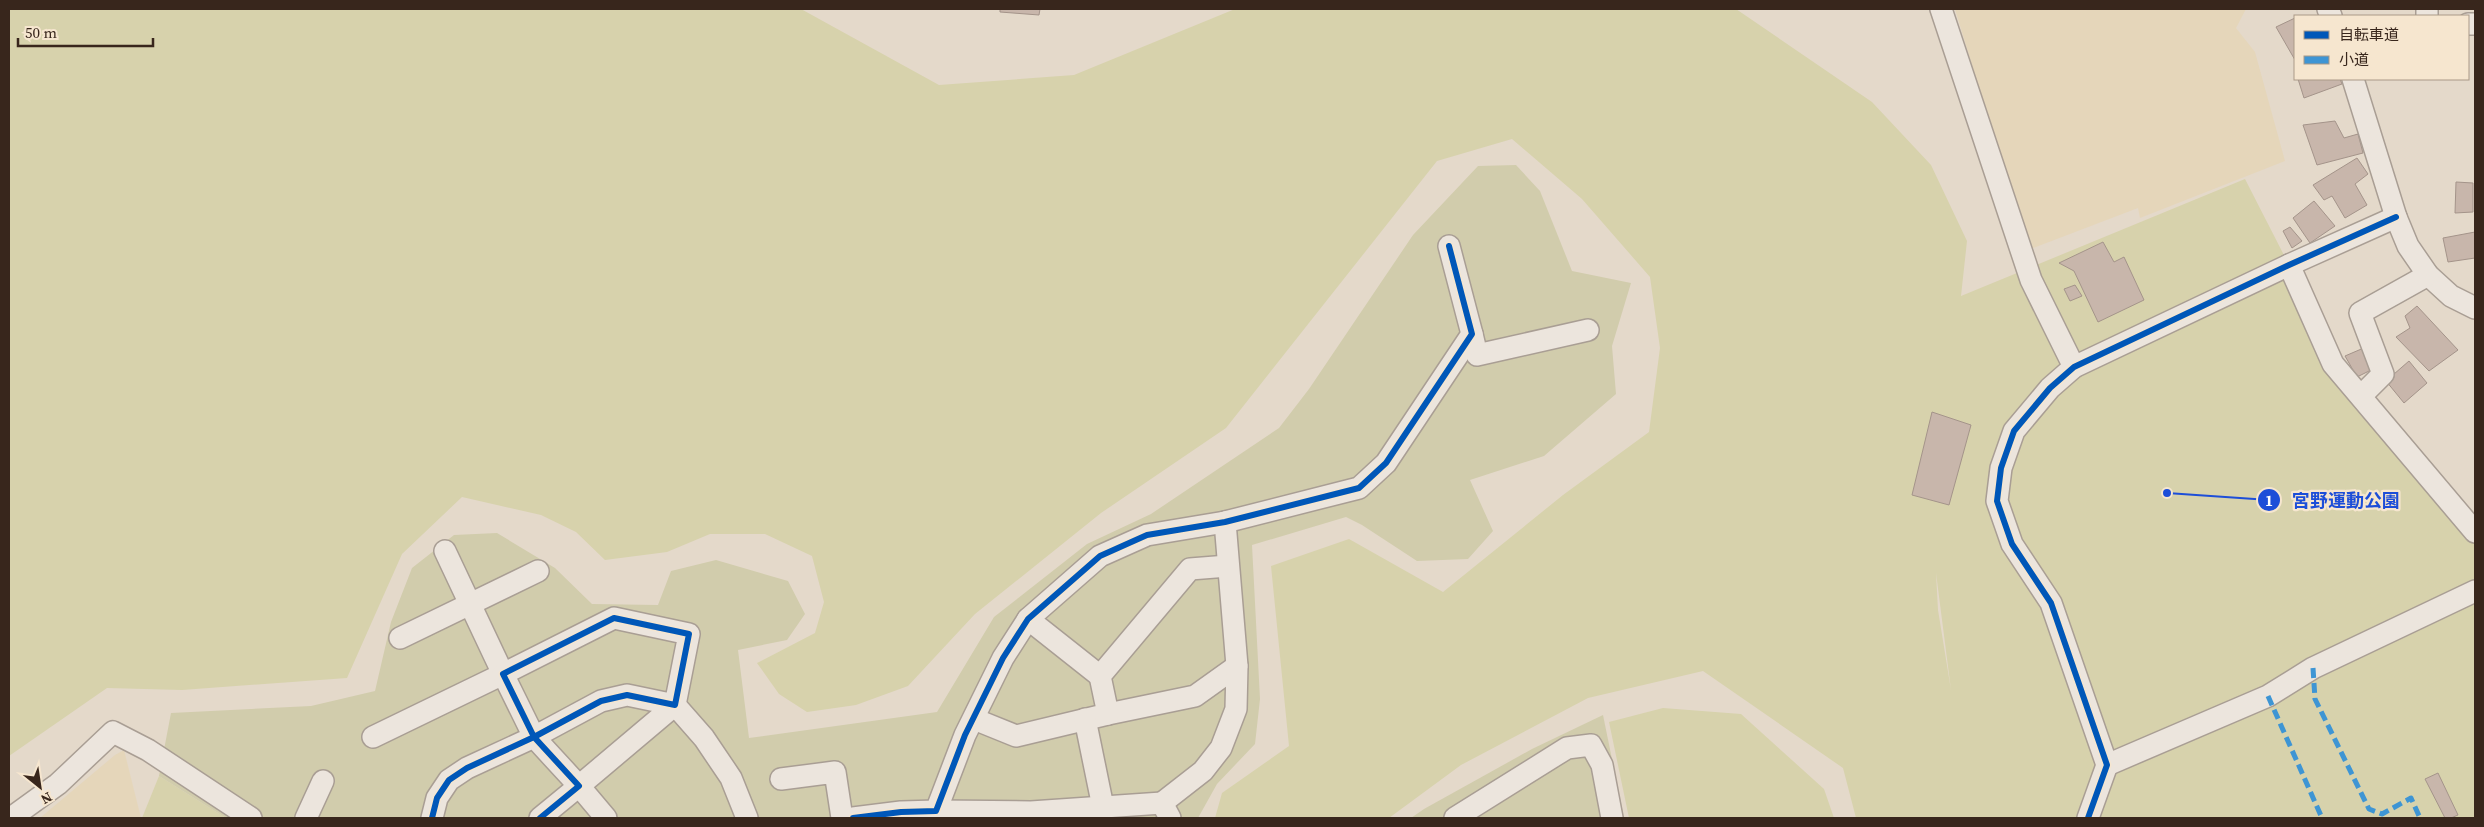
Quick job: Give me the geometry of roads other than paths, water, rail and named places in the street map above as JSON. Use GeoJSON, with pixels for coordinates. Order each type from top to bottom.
{"type":"FeatureCollection","features":[{"type":"Feature","properties":{"kind":"street"},"geometry":{"type":"LineString","coordinates":[[1940,9],[2031,280],[2074,367]]}},
{"type":"Feature","properties":{"kind":"street"},"geometry":{"type":"LineString","coordinates":[[2353,80],[2396,217],[2408,246],[2428,276],[2450,296],[2475,308]]}},
{"type":"Feature","properties":{"kind":"street"},"geometry":{"type":"LineString","coordinates":[[2088,818],[2107,765],[2051,604],[2012,544],[1997,501],[2001,468],[2014,431],[2050,388],[2074,367],[2289,265],[2396,217]]}},
{"type":"Feature","properties":{"kind":"street"},"geometry":{"type":"LineString","coordinates":[[1450,246],[1477,355],[1588,330]]}},
{"type":"Feature","properties":{"kind":"street"},"geometry":{"type":"LineString","coordinates":[[2289,265],[2333,364],[2475,532]]}},
{"type":"Feature","properties":{"kind":"street"},"geometry":{"type":"LineString","coordinates":[[2361,396],[2383,374],[2360,313],[2428,276]]}},
{"type":"Feature","properties":{"kind":"street"},"geometry":{"type":"LineString","coordinates":[[936,811],[974,719],[1004,658],[1028,619],[1100,556],[1147,535],[1224,522],[1359,488],[1386,463],[1472,334]]}},
{"type":"Feature","properties":{"kind":"street"},"geometry":{"type":"LineString","coordinates":[[853,818],[901,812],[936,811],[1031,812],[1103,807],[1166,810],[1203,771],[1221,748],[1236,709],[1238,666],[1224,522]]}},
{"type":"Feature","properties":{"kind":"street"},"geometry":{"type":"LineString","coordinates":[[445,551],[534,737],[606,818]]}},
{"type":"Feature","properties":{"kind":"street"},"geometry":{"type":"LineString","coordinates":[[1100,676],[1190,569],[1228,566]]}},
{"type":"Feature","properties":{"kind":"street"},"geometry":{"type":"LineString","coordinates":[[400,638],[538,571]]}},
{"type":"Feature","properties":{"kind":"street"},"geometry":{"type":"LineString","coordinates":[[2107,765],[2268,696],[2313,668],[2475,591]]}},
{"type":"Feature","properties":{"kind":"street"},"geometry":{"type":"LineString","coordinates":[[373,737],[614,618],[689,634],[675,705],[540,818]]}},
{"type":"Feature","properties":{"kind":"street"},"geometry":{"type":"LineString","coordinates":[[1028,619],[1100,676],[1108,714]]}},
{"type":"Feature","properties":{"kind":"street"},"geometry":{"type":"LineString","coordinates":[[974,719],[1016,736],[1085,719],[1195,696],[1238,666]]}},
{"type":"Feature","properties":{"kind":"street"},"geometry":{"type":"LineString","coordinates":[[432,818],[437,798],[449,780],[492,754],[534,737],[600,701],[627,694],[675,705],[704,738],[731,778],[747,818]]}},
{"type":"Feature","properties":{"kind":"street"},"geometry":{"type":"LineString","coordinates":[[1085,719],[1103,807]]}},
{"type":"Feature","properties":{"kind":"street"},"geometry":{"type":"LineString","coordinates":[[11,818],[58,784],[112,732],[148,750],[251,818]]}},
{"type":"Feature","properties":{"kind":"street"},"geometry":{"type":"LineString","coordinates":[[1456,818],[1567,748],[1590,745],[1602,765],[1612,818]]}},
{"type":"Feature","properties":{"kind":"street"},"geometry":{"type":"LineString","coordinates":[[781,779],[835,772],[842,818]]}},
{"type":"Feature","properties":{"kind":"street"},"geometry":{"type":"LineString","coordinates":[[306,818],[323,782]]}},
{"type":"Feature","properties":{"kind":"place","name":"宮野運動公園"},"geometry":{"type":"Point","coordinates":[2167,493]}}]}
